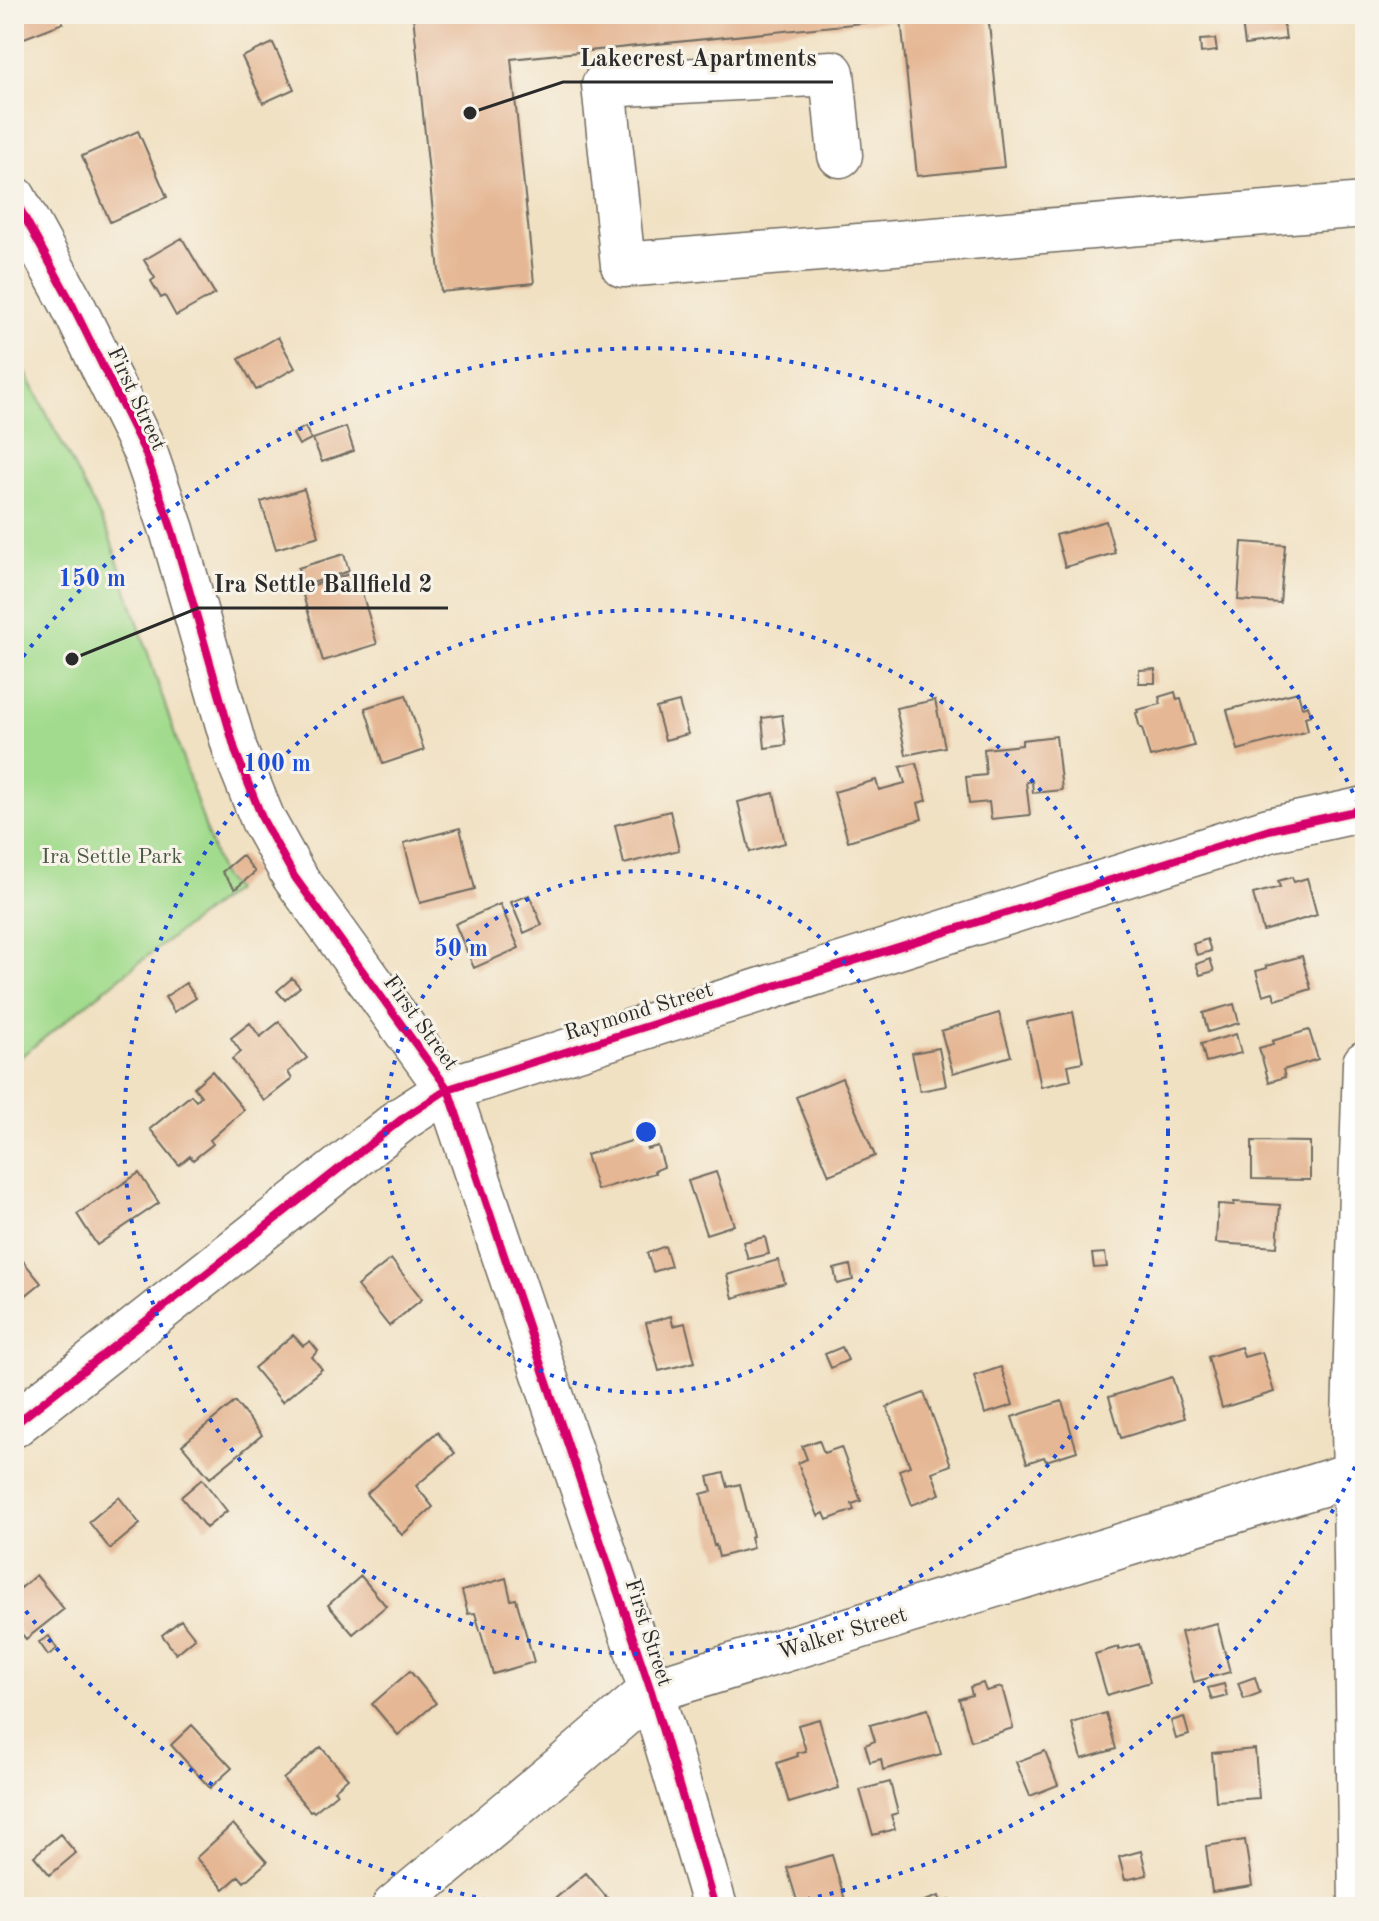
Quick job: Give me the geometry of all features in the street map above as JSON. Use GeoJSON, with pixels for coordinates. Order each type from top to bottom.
{"type":"FeatureCollection","features":[{"type":"Feature","properties":{"kind":"street"},"geometry":{"type":"LineString","coordinates":[[840,155],[832,73],[604,85],[623,265],[1365,205]]}},
{"type":"Feature","properties":{"kind":"street","name":"First Street"},"geometry":{"type":"LineString","coordinates":[[14,198],[70,300],[145,452],[172,530],[236,753],[263,820],[294,876],[448,1089],[651,1691],[715,1907]]}},
{"type":"Feature","properties":{"kind":"street","name":"Raymond Street"},"geometry":{"type":"LineString","coordinates":[[14,1425],[402,1119],[448,1089],[1269,830],[1365,809]]}},
{"type":"Feature","properties":{"kind":"street"},"geometry":{"type":"LineString","coordinates":[[1361,1907],[1354,1474],[1360,1386],[1365,1063]]}},
{"type":"Feature","properties":{"kind":"street","name":"Walker Street"},"geometry":{"type":"LineString","coordinates":[[394,1907],[651,1691],[1354,1474]]}},
{"type":"Feature","properties":{"kind":"green space","name":"Ira Settle Park"},"geometry":{"type":"Polygon","coordinates":[[[14,350],[109,535],[221,875],[234,890],[14,1062],[14,350]]]}},
{"type":"Feature","properties":{"kind":"building"},"geometry":{"type":"Polygon","coordinates":[[[14,14],[60,14],[63,23],[14,42],[14,14]]]}},
{"type":"Feature","properties":{"kind":"building"},"geometry":{"type":"Polygon","coordinates":[[[988,14],[1004,167],[917,176],[901,19],[511,59],[534,283],[441,292],[413,15],[988,14]]]}},
{"type":"Feature","properties":{"kind":"building"},"geometry":{"type":"Polygon","coordinates":[[[1241,14],[1282,14],[1286,39],[1245,45],[1241,14]]]}},
{"type":"Feature","properties":{"kind":"building"},"geometry":{"type":"Polygon","coordinates":[[[1215,39],[1217,51],[1201,53],[1200,40],[1215,39]]]}},
{"type":"Feature","properties":{"kind":"building"},"geometry":{"type":"Polygon","coordinates":[[[273,43],[294,89],[263,103],[242,57],[273,43]]]}},
{"type":"Feature","properties":{"kind":"building"},"geometry":{"type":"Polygon","coordinates":[[[138,131],[167,197],[110,222],[82,156],[138,131]]]}},
{"type":"Feature","properties":{"kind":"building"},"geometry":{"type":"Polygon","coordinates":[[[182,238],[215,294],[176,316],[165,296],[161,298],[151,281],[155,278],[144,260],[182,238]]]}},
{"type":"Feature","properties":{"kind":"building"},"geometry":{"type":"Polygon","coordinates":[[[278,337],[295,368],[256,390],[239,359],[278,337]]]}},
{"type":"Feature","properties":{"kind":"building"},"geometry":{"type":"Polygon","coordinates":[[[305,427],[311,439],[299,445],[293,434],[305,427]]]}},
{"type":"Feature","properties":{"kind":"building"},"geometry":{"type":"Polygon","coordinates":[[[346,427],[354,451],[322,462],[313,439],[346,427]]]}},
{"type":"Feature","properties":{"kind":"building"},"geometry":{"type":"Polygon","coordinates":[[[304,489],[319,536],[276,549],[261,502],[304,489]]]}},
{"type":"Feature","properties":{"kind":"building"},"geometry":{"type":"Polygon","coordinates":[[[1106,521],[1115,553],[1065,567],[1056,535],[1106,521]]]}},
{"type":"Feature","properties":{"kind":"building"},"geometry":{"type":"Polygon","coordinates":[[[1242,542],[1285,545],[1280,603],[1238,600],[1242,542]]]}},
{"type":"Feature","properties":{"kind":"building"},"geometry":{"type":"Polygon","coordinates":[[[344,554],[349,571],[303,586],[298,568],[344,554]]]}},
{"type":"Feature","properties":{"kind":"building"},"geometry":{"type":"Polygon","coordinates":[[[356,572],[377,644],[323,661],[301,589],[356,572]]]}},
{"type":"Feature","properties":{"kind":"building"},"geometry":{"type":"Polygon","coordinates":[[[1155,669],[1155,683],[1139,683],[1139,670],[1155,669]]]}},
{"type":"Feature","properties":{"kind":"building"},"geometry":{"type":"Polygon","coordinates":[[[1175,692],[1177,700],[1181,699],[1194,746],[1150,757],[1137,710],[1161,704],[1159,697],[1175,692]]]}},
{"type":"Feature","properties":{"kind":"building"},"geometry":{"type":"Polygon","coordinates":[[[1298,692],[1302,707],[1308,705],[1311,715],[1305,717],[1308,731],[1238,750],[1227,710],[1298,692]]]}},
{"type":"Feature","properties":{"kind":"building"},"geometry":{"type":"Polygon","coordinates":[[[406,695],[424,750],[383,764],[365,708],[406,695]]]}},
{"type":"Feature","properties":{"kind":"building"},"geometry":{"type":"Polygon","coordinates":[[[935,700],[945,747],[906,755],[896,708],[935,700]]]}},
{"type":"Feature","properties":{"kind":"building"},"geometry":{"type":"Polygon","coordinates":[[[679,702],[688,734],[665,740],[656,708],[679,702]]]}},
{"type":"Feature","properties":{"kind":"building"},"geometry":{"type":"Polygon","coordinates":[[[782,715],[786,745],[765,748],[762,718],[782,715]]]}},
{"type":"Feature","properties":{"kind":"building"},"geometry":{"type":"Polygon","coordinates":[[[1056,736],[1062,790],[1033,793],[1032,781],[1026,782],[1030,815],[991,819],[989,802],[969,804],[966,777],[986,775],[984,749],[1022,745],[1022,740],[1056,736]]]}},
{"type":"Feature","properties":{"kind":"building"},"geometry":{"type":"Polygon","coordinates":[[[916,763],[927,800],[918,803],[922,819],[848,841],[834,792],[876,780],[879,790],[905,783],[900,767],[916,763]]]}},
{"type":"Feature","properties":{"kind":"building"},"geometry":{"type":"Polygon","coordinates":[[[774,793],[785,843],[750,852],[738,802],[774,793]]]}},
{"type":"Feature","properties":{"kind":"building"},"geometry":{"type":"Polygon","coordinates":[[[670,811],[679,850],[624,864],[615,825],[670,811]]]}},
{"type":"Feature","properties":{"kind":"building"},"geometry":{"type":"Polygon","coordinates":[[[460,828],[475,889],[420,903],[404,843],[460,828]]]}},
{"type":"Feature","properties":{"kind":"building"},"geometry":{"type":"Polygon","coordinates":[[[242,855],[255,872],[235,889],[222,872],[242,855]]]}},
{"type":"Feature","properties":{"kind":"building"},"geometry":{"type":"Polygon","coordinates":[[[1292,877],[1294,882],[1307,878],[1317,915],[1263,931],[1253,894],[1280,887],[1278,881],[1292,877]]]}},
{"type":"Feature","properties":{"kind":"building"},"geometry":{"type":"Polygon","coordinates":[[[529,895],[542,925],[524,933],[511,902],[529,895]]]}},
{"type":"Feature","properties":{"kind":"building"},"geometry":{"type":"Polygon","coordinates":[[[500,904],[519,948],[474,968],[455,924],[500,904]]]}},
{"type":"Feature","properties":{"kind":"building"},"geometry":{"type":"Polygon","coordinates":[[[1207,939],[1211,951],[1197,955],[1193,944],[1207,939]]]}},
{"type":"Feature","properties":{"kind":"building"},"geometry":{"type":"Polygon","coordinates":[[[1302,956],[1311,989],[1276,1000],[1273,992],[1263,995],[1256,971],[1302,956]]]}},
{"type":"Feature","properties":{"kind":"building"},"geometry":{"type":"Polygon","coordinates":[[[1210,959],[1214,971],[1200,975],[1196,964],[1210,959]]]}},
{"type":"Feature","properties":{"kind":"building"},"geometry":{"type":"Polygon","coordinates":[[[292,978],[300,987],[285,1000],[277,991],[292,978]]]}},
{"type":"Feature","properties":{"kind":"building"},"geometry":{"type":"Polygon","coordinates":[[[186,983],[196,998],[174,1012],[165,997],[186,983]]]}},
{"type":"Feature","properties":{"kind":"building"},"geometry":{"type":"Polygon","coordinates":[[[1234,1004],[1239,1023],[1208,1032],[1203,1013],[1234,1004]]]}},
{"type":"Feature","properties":{"kind":"building"},"geometry":{"type":"Polygon","coordinates":[[[1073,1012],[1083,1062],[1068,1065],[1071,1080],[1041,1087],[1027,1022],[1073,1012]]]}},
{"type":"Feature","properties":{"kind":"building"},"geometry":{"type":"Polygon","coordinates":[[[999,1013],[1011,1056],[953,1073],[941,1031],[999,1013]]]}},
{"type":"Feature","properties":{"kind":"building"},"geometry":{"type":"Polygon","coordinates":[[[279,1022],[307,1058],[288,1072],[292,1079],[264,1101],[232,1059],[241,1052],[231,1038],[250,1023],[260,1037],[279,1022]]]}},
{"type":"Feature","properties":{"kind":"building"},"geometry":{"type":"Polygon","coordinates":[[[1309,1030],[1318,1059],[1283,1070],[1285,1077],[1269,1082],[1259,1048],[1309,1030]]]}},
{"type":"Feature","properties":{"kind":"building"},"geometry":{"type":"Polygon","coordinates":[[[1236,1034],[1241,1053],[1206,1062],[1201,1044],[1236,1034]]]}},
{"type":"Feature","properties":{"kind":"building"},"geometry":{"type":"Polygon","coordinates":[[[939,1048],[946,1086],[920,1091],[912,1053],[939,1048]]]}},
{"type":"Feature","properties":{"kind":"building"},"geometry":{"type":"Polygon","coordinates":[[[212,1071],[244,1110],[210,1140],[213,1144],[193,1160],[190,1156],[179,1165],[150,1129],[191,1095],[196,1101],[201,1096],[194,1087],[212,1071]]]}},
{"type":"Feature","properties":{"kind":"building"},"geometry":{"type":"Polygon","coordinates":[[[842,1078],[875,1156],[829,1175],[796,1097],[842,1078]]]}},
{"type":"Feature","properties":{"kind":"building"},"geometry":{"type":"Polygon","coordinates":[[[644,1137],[647,1149],[658,1146],[664,1167],[655,1173],[597,1190],[586,1155],[644,1137]]]}},
{"type":"Feature","properties":{"kind":"building"},"geometry":{"type":"Polygon","coordinates":[[[1252,1141],[1310,1142],[1310,1180],[1252,1179],[1252,1141]]]}},
{"type":"Feature","properties":{"kind":"building"},"geometry":{"type":"Polygon","coordinates":[[[716,1172],[734,1225],[706,1234],[688,1181],[716,1172]]]}},
{"type":"Feature","properties":{"kind":"building"},"geometry":{"type":"Polygon","coordinates":[[[139,1173],[159,1203],[97,1245],[77,1214],[139,1173]]]}},
{"type":"Feature","properties":{"kind":"building"},"geometry":{"type":"Polygon","coordinates":[[[1234,1202],[1280,1205],[1277,1247],[1216,1243],[1218,1204],[1234,1205],[1234,1202]]]}},
{"type":"Feature","properties":{"kind":"building"},"geometry":{"type":"Polygon","coordinates":[[[765,1237],[769,1254],[748,1259],[743,1242],[765,1237]]]}},
{"type":"Feature","properties":{"kind":"building"},"geometry":{"type":"Polygon","coordinates":[[[665,1246],[671,1266],[653,1272],[647,1253],[665,1246]]]}},
{"type":"Feature","properties":{"kind":"building"},"geometry":{"type":"Polygon","coordinates":[[[14,1250],[41,1283],[14,1305],[14,1250]]]}},
{"type":"Feature","properties":{"kind":"building"},"geometry":{"type":"Polygon","coordinates":[[[1105,1253],[1107,1267],[1094,1268],[1092,1254],[1105,1253]]]}},
{"type":"Feature","properties":{"kind":"building"},"geometry":{"type":"Polygon","coordinates":[[[391,1259],[422,1299],[389,1326],[357,1286],[391,1259]]]}},
{"type":"Feature","properties":{"kind":"building"},"geometry":{"type":"Polygon","coordinates":[[[778,1260],[785,1283],[733,1298],[727,1275],[778,1260]]]}},
{"type":"Feature","properties":{"kind":"building"},"geometry":{"type":"Polygon","coordinates":[[[850,1265],[853,1280],[837,1284],[834,1269],[850,1265]]]}},
{"type":"Feature","properties":{"kind":"building"},"geometry":{"type":"Polygon","coordinates":[[[671,1316],[673,1326],[685,1323],[695,1362],[659,1371],[646,1323],[671,1316]]]}},
{"type":"Feature","properties":{"kind":"building"},"geometry":{"type":"Polygon","coordinates":[[[293,1335],[303,1346],[310,1341],[318,1351],[312,1357],[322,1369],[282,1402],[254,1368],[293,1335]]]}},
{"type":"Feature","properties":{"kind":"building"},"geometry":{"type":"Polygon","coordinates":[[[842,1347],[848,1360],[831,1368],[825,1354],[842,1347]]]}},
{"type":"Feature","properties":{"kind":"building"},"geometry":{"type":"Polygon","coordinates":[[[1241,1347],[1244,1357],[1262,1352],[1274,1392],[1222,1408],[1208,1357],[1241,1347]]]}},
{"type":"Feature","properties":{"kind":"building"},"geometry":{"type":"Polygon","coordinates":[[[1001,1367],[1013,1405],[985,1414],[974,1376],[1001,1367]]]}},
{"type":"Feature","properties":{"kind":"building"},"geometry":{"type":"Polygon","coordinates":[[[1172,1377],[1185,1418],[1121,1438],[1109,1397],[1172,1377]]]}},
{"type":"Feature","properties":{"kind":"building"},"geometry":{"type":"Polygon","coordinates":[[[924,1393],[951,1465],[932,1472],[940,1494],[912,1505],[899,1470],[910,1466],[887,1407],[924,1393]]]}},
{"type":"Feature","properties":{"kind":"building"},"geometry":{"type":"Polygon","coordinates":[[[1062,1401],[1077,1451],[1046,1461],[1044,1457],[1027,1463],[1012,1417],[1062,1401]]]}},
{"type":"Feature","properties":{"kind":"building"},"geometry":{"type":"Polygon","coordinates":[[[235,1402],[262,1435],[210,1478],[182,1445],[235,1402]]]}},
{"type":"Feature","properties":{"kind":"building"},"geometry":{"type":"Polygon","coordinates":[[[437,1432],[455,1453],[416,1486],[433,1507],[402,1535],[366,1494],[437,1432]]]}},
{"type":"Feature","properties":{"kind":"building"},"geometry":{"type":"Polygon","coordinates":[[[819,1440],[824,1453],[841,1447],[861,1501],[852,1504],[854,1510],[827,1520],[824,1513],[818,1516],[798,1463],[807,1459],[802,1446],[819,1440]]]}},
{"type":"Feature","properties":{"kind":"building"},"geometry":{"type":"Polygon","coordinates":[[[724,1473],[728,1487],[740,1484],[753,1548],[719,1557],[701,1494],[712,1491],[708,1477],[724,1473]]]}},
{"type":"Feature","properties":{"kind":"building"},"geometry":{"type":"Polygon","coordinates":[[[202,1479],[227,1511],[206,1528],[181,1497],[202,1479]]]}},
{"type":"Feature","properties":{"kind":"building"},"geometry":{"type":"Polygon","coordinates":[[[119,1497],[140,1524],[110,1549],[89,1522],[119,1497]]]}},
{"type":"Feature","properties":{"kind":"building"},"geometry":{"type":"Polygon","coordinates":[[[36,1575],[64,1609],[26,1639],[14,1625],[14,1586],[17,1583],[21,1588],[36,1575]]]}},
{"type":"Feature","properties":{"kind":"building"},"geometry":{"type":"Polygon","coordinates":[[[361,1576],[386,1606],[353,1634],[328,1605],[361,1576]]]}},
{"type":"Feature","properties":{"kind":"building"},"geometry":{"type":"Polygon","coordinates":[[[506,1578],[511,1600],[516,1599],[534,1662],[493,1674],[475,1613],[468,1614],[462,1591],[506,1578]]]}},
{"type":"Feature","properties":{"kind":"building"},"geometry":{"type":"Polygon","coordinates":[[[181,1620],[195,1638],[176,1654],[162,1635],[181,1620]]]}},
{"type":"Feature","properties":{"kind":"building"},"geometry":{"type":"Polygon","coordinates":[[[1217,1623],[1230,1672],[1194,1682],[1181,1632],[1217,1623]]]}},
{"type":"Feature","properties":{"kind":"building"},"geometry":{"type":"Polygon","coordinates":[[[49,1636],[57,1649],[48,1655],[39,1642],[49,1636]]]}},
{"type":"Feature","properties":{"kind":"building"},"geometry":{"type":"Polygon","coordinates":[[[1139,1644],[1150,1682],[1107,1695],[1095,1654],[1139,1644]]]}},
{"type":"Feature","properties":{"kind":"building"},"geometry":{"type":"Polygon","coordinates":[[[410,1671],[436,1703],[398,1735],[372,1704],[410,1671]]]}},
{"type":"Feature","properties":{"kind":"building"},"geometry":{"type":"Polygon","coordinates":[[[1255,1677],[1260,1693],[1244,1699],[1238,1683],[1255,1677]]]}},
{"type":"Feature","properties":{"kind":"building"},"geometry":{"type":"Polygon","coordinates":[[[983,1683],[986,1691],[1002,1687],[1013,1728],[971,1741],[959,1699],[972,1695],[970,1687],[983,1683]]]}},
{"type":"Feature","properties":{"kind":"building"},"geometry":{"type":"Polygon","coordinates":[[[1224,1684],[1227,1696],[1212,1700],[1208,1688],[1224,1684]]]}},
{"type":"Feature","properties":{"kind":"building"},"geometry":{"type":"Polygon","coordinates":[[[928,1709],[941,1754],[883,1770],[881,1759],[870,1762],[865,1745],[875,1741],[870,1725],[928,1709]]]}},
{"type":"Feature","properties":{"kind":"building"},"geometry":{"type":"Polygon","coordinates":[[[1106,1713],[1116,1749],[1082,1759],[1072,1723],[1106,1713]]]}},
{"type":"Feature","properties":{"kind":"building"},"geometry":{"type":"Polygon","coordinates":[[[1184,1717],[1189,1735],[1176,1739],[1171,1721],[1184,1717]]]}},
{"type":"Feature","properties":{"kind":"building"},"geometry":{"type":"Polygon","coordinates":[[[819,1719],[839,1788],[789,1803],[777,1763],[806,1751],[798,1725],[819,1719]]]}},
{"type":"Feature","properties":{"kind":"building"},"geometry":{"type":"Polygon","coordinates":[[[192,1725],[232,1768],[210,1788],[171,1745],[192,1725]]]}},
{"type":"Feature","properties":{"kind":"building"},"geometry":{"type":"Polygon","coordinates":[[[321,1747],[348,1778],[334,1790],[337,1793],[314,1812],[283,1779],[321,1747]]]}},
{"type":"Feature","properties":{"kind":"building"},"geometry":{"type":"Polygon","coordinates":[[[1255,1749],[1259,1798],[1216,1801],[1212,1753],[1255,1749]]]}},
{"type":"Feature","properties":{"kind":"building"},"geometry":{"type":"Polygon","coordinates":[[[1045,1751],[1058,1785],[1030,1796],[1016,1762],[1045,1751]]]}},
{"type":"Feature","properties":{"kind":"building"},"geometry":{"type":"Polygon","coordinates":[[[890,1782],[898,1813],[891,1815],[895,1829],[873,1835],[860,1790],[890,1782]]]}},
{"type":"Feature","properties":{"kind":"building"},"geometry":{"type":"Polygon","coordinates":[[[233,1824],[267,1862],[244,1882],[239,1876],[224,1889],[196,1858],[233,1824]]]}},
{"type":"Feature","properties":{"kind":"building"},"geometry":{"type":"Polygon","coordinates":[[[60,1834],[76,1853],[50,1875],[34,1856],[60,1834]]]}},
{"type":"Feature","properties":{"kind":"building"},"geometry":{"type":"Polygon","coordinates":[[[1245,1840],[1252,1886],[1212,1892],[1206,1846],[1245,1840]]]}},
{"type":"Feature","properties":{"kind":"building"},"geometry":{"type":"Polygon","coordinates":[[[1141,1851],[1147,1875],[1125,1880],[1119,1857],[1141,1851]]]}},
{"type":"Feature","properties":{"kind":"building"},"geometry":{"type":"Polygon","coordinates":[[[832,1855],[847,1907],[799,1907],[787,1868],[832,1855]]]}},
{"type":"Feature","properties":{"kind":"building"},"geometry":{"type":"Polygon","coordinates":[[[586,1873],[615,1907],[545,1907],[586,1873]]]}},
{"type":"Feature","properties":{"kind":"building"},"geometry":{"type":"Polygon","coordinates":[[[939,1896],[941,1903],[951,1900],[954,1907],[907,1907],[939,1896]]]}},
{"type":"Feature","properties":{"kind":"cycle path"},"geometry":{"type":"LineString","coordinates":[[14,198],[70,300],[145,452],[172,530],[236,753],[263,820],[294,876],[448,1089],[651,1691],[715,1907]]}},
{"type":"Feature","properties":{"kind":"cycle path"},"geometry":{"type":"LineString","coordinates":[[14,1425],[402,1119],[448,1089],[1269,830],[1365,809]]}},
{"type":"Feature","properties":{"kind":"place","name":"Lakecrest Apartments"},"geometry":{"type":"Point","coordinates":[470,113]}},
{"type":"Feature","properties":{"kind":"place","name":"Ira Settle Ballfield 2"},"geometry":{"type":"Point","coordinates":[72,659]}}]}
